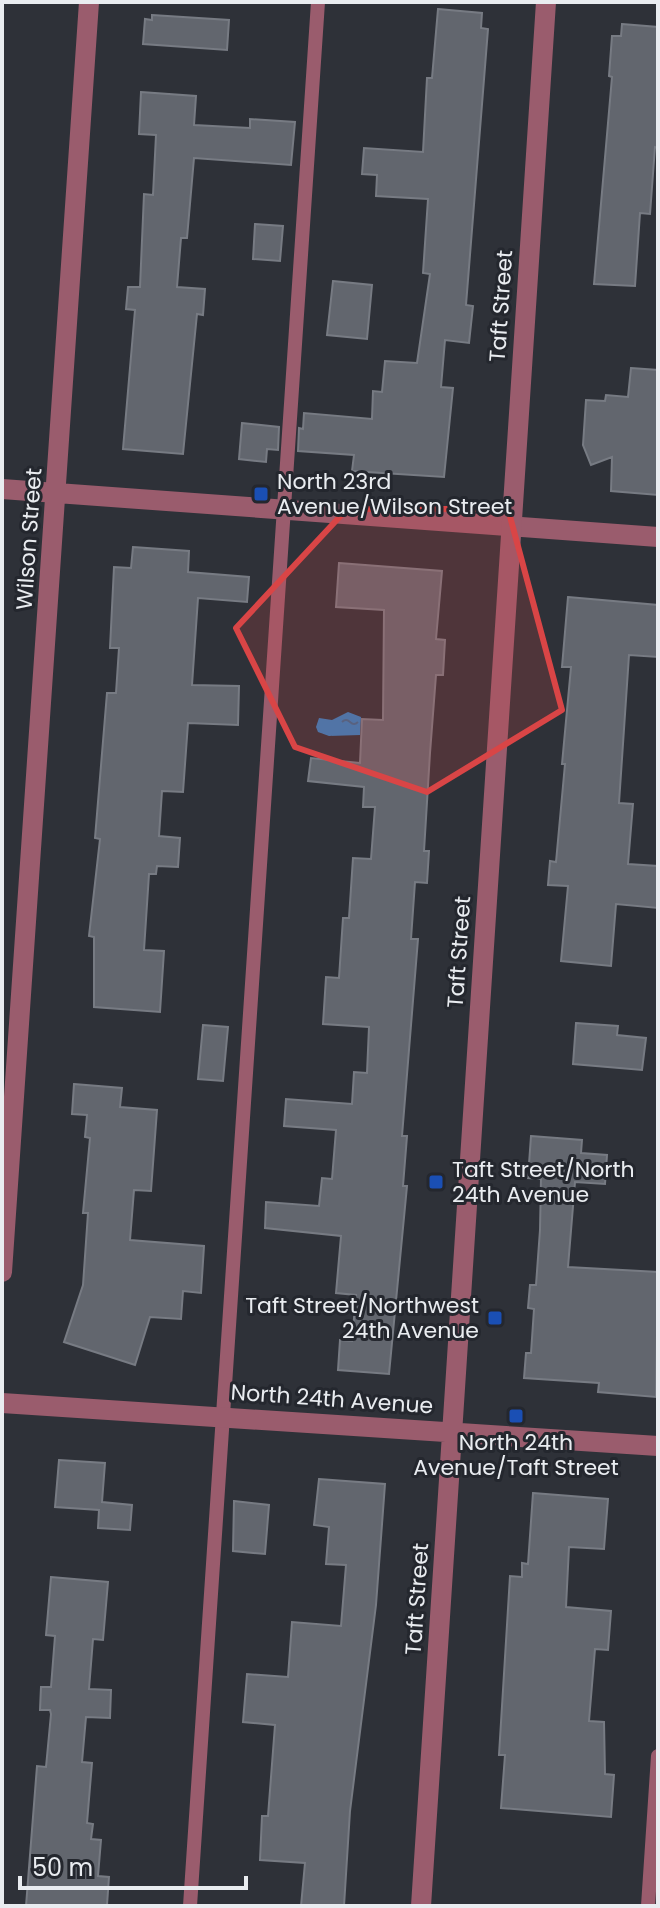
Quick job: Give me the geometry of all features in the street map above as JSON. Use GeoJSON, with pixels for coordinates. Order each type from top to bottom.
{"type":"FeatureCollection","features":[{"type":"Feature","properties":{"kind":"street","name":"Wilson Street"},"geometry":{"type":"LineString","coordinates":[[2,1272],[89,2]]}},
{"type":"Feature","properties":{"kind":"street","name":"Taft Street"},"geometry":{"type":"LineString","coordinates":[[421,1906],[546,2]]}},
{"type":"Feature","properties":{"kind":"street"},"geometry":{"type":"LineString","coordinates":[[2,489],[658,537]]}},
{"type":"Feature","properties":{"kind":"street","name":"North 24th Avenue"},"geometry":{"type":"LineString","coordinates":[[2,1403],[658,1446]]}},
{"type":"Feature","properties":{"kind":"lane"},"geometry":{"type":"LineString","coordinates":[[190,1906],[318,2]]}},
{"type":"Feature","properties":{"kind":"lane"},"geometry":{"type":"LineString","coordinates":[[648,1906],[658,1756]]}},
{"type":"Feature","properties":{"kind":"highlighted area"},"geometry":{"type":"Polygon","coordinates":[[[347,509],[508,509],[562,710],[427,792],[295,747],[236,628],[347,509]]]}},
{"type":"Feature","properties":{"kind":"water"},"geometry":{"type":"Polygon","coordinates":[[[348,712],[361,717],[360,735],[329,736],[318,732],[319,718],[332,720],[348,712]]]}},
{"type":"Feature","properties":{"kind":"building"},"geometry":{"type":"Polygon","coordinates":[[[438,9],[482,13],[481,28],[488,29],[466,305],[473,306],[469,343],[445,340],[441,387],[453,388],[444,477],[352,471],[354,455],[298,451],[299,428],[303,429],[304,413],[372,419],[373,391],[382,392],[385,361],[417,363],[430,274],[423,273],[428,199],[376,196],[377,175],[362,174],[364,148],[423,152],[427,78],[432,78],[438,9]]]}},
{"type":"Feature","properties":{"kind":"building"},"geometry":{"type":"Polygon","coordinates":[[[152,15],[229,20],[227,50],[143,44],[145,19],[152,20],[152,15]]]}},
{"type":"Feature","properties":{"kind":"building"},"geometry":{"type":"Polygon","coordinates":[[[622,24],[658,27],[658,148],[655,147],[650,214],[640,213],[635,286],[594,284],[612,77],[609,76],[612,36],[621,36],[622,24]]]}},
{"type":"Feature","properties":{"kind":"building"},"geometry":{"type":"Polygon","coordinates":[[[141,92],[196,96],[194,125],[250,128],[250,119],[295,122],[291,165],[194,158],[187,238],[181,238],[177,287],[205,289],[203,315],[197,314],[183,454],[123,449],[135,310],[126,309],[128,287],[140,287],[144,194],[153,195],[156,135],[139,134],[141,92]]]}},
{"type":"Feature","properties":{"kind":"building"},"geometry":{"type":"Polygon","coordinates":[[[255,224],[283,226],[280,261],[253,259],[255,224]]]}},
{"type":"Feature","properties":{"kind":"building"},"geometry":{"type":"Polygon","coordinates":[[[333,281],[372,285],[367,339],[327,335],[333,281]]]}},
{"type":"Feature","properties":{"kind":"building"},"geometry":{"type":"Polygon","coordinates":[[[631,368],[658,370],[658,495],[611,491],[612,457],[591,465],[583,445],[586,400],[605,401],[606,395],[628,397],[631,368]]]}},
{"type":"Feature","properties":{"kind":"building"},"geometry":{"type":"Polygon","coordinates":[[[242,423],[279,427],[278,450],[267,449],[266,462],[239,459],[242,423]]]}},
{"type":"Feature","properties":{"kind":"building"},"geometry":{"type":"Polygon","coordinates":[[[133,547],[189,551],[188,572],[249,577],[247,602],[198,598],[192,685],[239,686],[238,725],[188,723],[183,792],[162,791],[159,836],[180,838],[178,867],[157,866],[156,874],[149,874],[144,950],[164,951],[160,1012],[94,1007],[94,937],[89,936],[100,839],[95,838],[107,693],[116,693],[119,648],[110,648],[114,567],[131,568],[133,547]]]}},
{"type":"Feature","properties":{"kind":"building"},"geometry":{"type":"Polygon","coordinates":[[[339,563],[442,571],[436,639],[445,640],[443,675],[436,675],[430,753],[424,851],[429,851],[427,883],[415,882],[411,939],[418,939],[402,1136],[407,1136],[403,1186],[407,1186],[389,1374],[338,1370],[340,1340],[352,1341],[356,1295],[336,1293],[341,1236],[265,1228],[266,1202],[319,1206],[322,1178],[332,1179],[336,1130],[284,1126],[286,1099],[352,1104],[354,1072],[367,1073],[369,1027],[323,1024],[326,977],[339,978],[343,918],[349,918],[353,858],[371,859],[375,807],[363,807],[364,787],[308,781],[311,758],[360,763],[362,719],[383,720],[384,610],[336,607],[339,563]]]}},
{"type":"Feature","properties":{"kind":"building"},"geometry":{"type":"Polygon","coordinates":[[[568,597],[658,605],[658,657],[629,655],[619,803],[633,804],[628,864],[658,866],[658,908],[616,904],[611,966],[561,961],[568,886],[548,885],[550,861],[556,862],[565,764],[562,764],[571,667],[562,667],[568,597]]]}},
{"type":"Feature","properties":{"kind":"building"},"geometry":{"type":"Polygon","coordinates":[[[576,1023],[618,1026],[617,1035],[646,1038],[642,1070],[573,1064],[576,1023]]]}},
{"type":"Feature","properties":{"kind":"building"},"geometry":{"type":"Polygon","coordinates":[[[203,1025],[228,1027],[223,1081],[198,1079],[203,1025]]]}},
{"type":"Feature","properties":{"kind":"building"},"geometry":{"type":"Polygon","coordinates":[[[74,1084],[122,1088],[120,1107],[157,1110],[151,1191],[134,1190],[130,1240],[204,1246],[201,1293],[183,1291],[181,1319],[150,1317],[135,1365],[64,1342],[83,1285],[88,1213],[83,1213],[90,1138],[85,1137],[87,1115],[72,1114],[74,1084]]]}},
{"type":"Feature","properties":{"kind":"building"},"geometry":{"type":"Polygon","coordinates":[[[531,1136],[582,1140],[581,1153],[607,1155],[605,1184],[575,1182],[568,1267],[658,1272],[656,1397],[598,1392],[599,1383],[524,1378],[526,1353],[531,1353],[534,1309],[528,1308],[530,1285],[536,1285],[540,1230],[541,1179],[528,1178],[531,1136]]]}},
{"type":"Feature","properties":{"kind":"building"},"geometry":{"type":"Polygon","coordinates":[[[59,1460],[105,1463],[102,1502],[132,1505],[130,1530],[98,1528],[99,1510],[55,1507],[59,1460]]]}},
{"type":"Feature","properties":{"kind":"building"},"geometry":{"type":"Polygon","coordinates":[[[319,1479],[385,1484],[376,1605],[350,1811],[344,1906],[301,1906],[305,1863],[260,1860],[262,1816],[268,1816],[275,1725],[243,1722],[247,1674],[288,1677],[292,1622],[341,1626],[346,1565],[326,1564],[329,1527],[314,1525],[319,1479]]]}},
{"type":"Feature","properties":{"kind":"building"},"geometry":{"type":"Polygon","coordinates":[[[533,1493],[608,1499],[604,1549],[569,1547],[566,1607],[611,1611],[608,1650],[595,1649],[589,1721],[604,1722],[605,1774],[614,1775],[611,1817],[501,1808],[505,1755],[499,1755],[510,1576],[522,1577],[522,1563],[528,1564],[533,1493]]]}},
{"type":"Feature","properties":{"kind":"building"},"geometry":{"type":"Polygon","coordinates":[[[234,1501],[269,1505],[265,1554],[233,1551],[234,1501]]]}},
{"type":"Feature","properties":{"kind":"building"},"geometry":{"type":"Polygon","coordinates":[[[51,1577],[108,1582],[103,1640],[93,1639],[89,1689],[111,1690],[110,1718],[86,1717],[82,1762],[92,1763],[87,1823],[93,1824],[91,1839],[101,1840],[98,1876],[109,1877],[107,1905],[26,1906],[37,1766],[46,1767],[51,1714],[50,1710],[40,1710],[41,1687],[51,1687],[55,1636],[46,1635],[51,1577]]]}},
{"type":"Feature","properties":{"kind":"place","name":"North 23rd Avenue/Wilson Street"},"geometry":{"type":"Point","coordinates":[261,494]}},
{"type":"Feature","properties":{"kind":"place","name":"Taft Street/North 24th Avenue"},"geometry":{"type":"Point","coordinates":[436,1182]}},
{"type":"Feature","properties":{"kind":"place","name":"Taft Street/Northwest 24th Avenue"},"geometry":{"type":"Point","coordinates":[495,1318]}},
{"type":"Feature","properties":{"kind":"place","name":"North 24th Avenue/Taft Street"},"geometry":{"type":"Point","coordinates":[516,1416]}}]}
